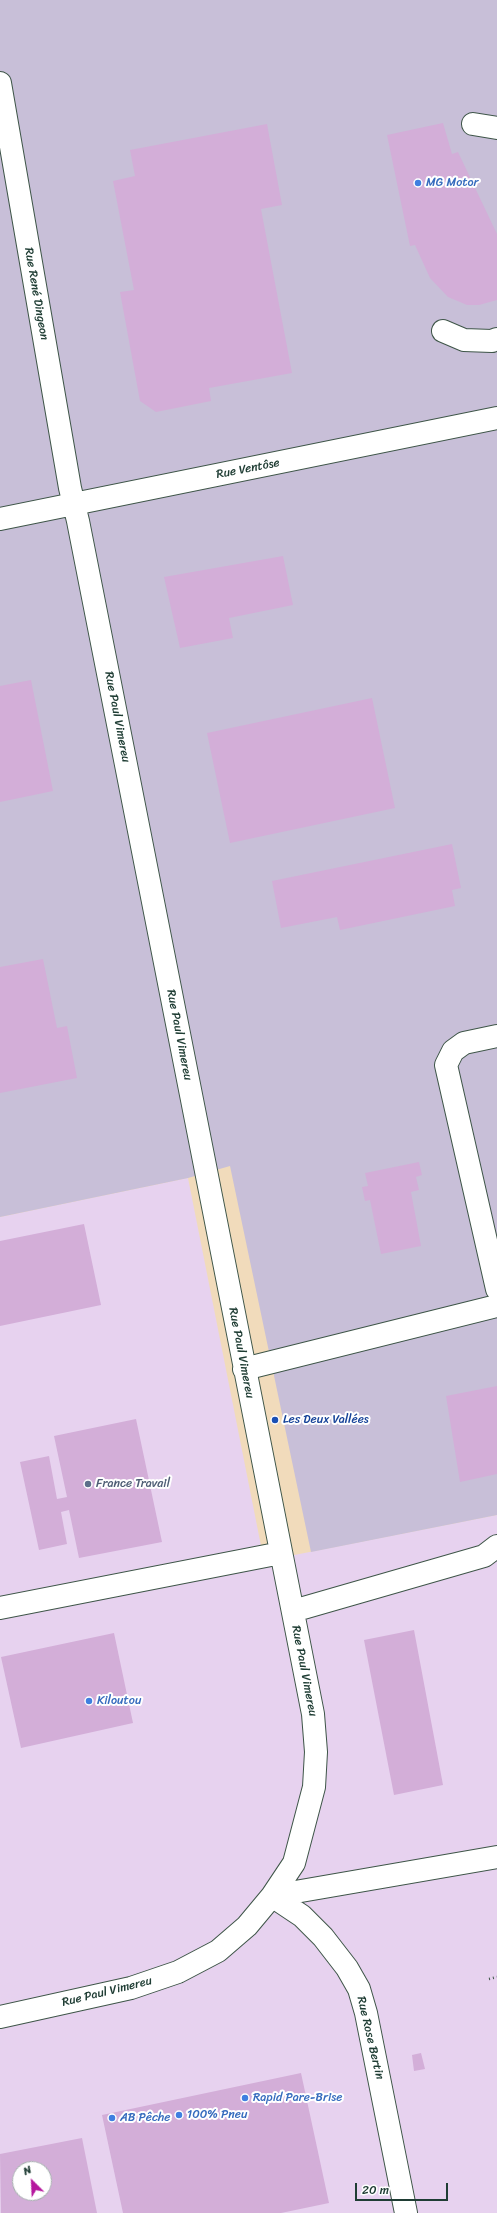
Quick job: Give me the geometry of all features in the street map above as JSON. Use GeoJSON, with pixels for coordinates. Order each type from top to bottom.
{"type":"FeatureCollection","features":[{"type":"Feature","properties":{"kind":"street","name":"Rue René Dingeon"},"geometry":{"type":"LineString","coordinates":[[0,83],[74,504]]}},
{"type":"Feature","properties":{"kind":"street"},"geometry":{"type":"LineString","coordinates":[[473,124],[497,128]]}},
{"type":"Feature","properties":{"kind":"street"},"geometry":{"type":"LineString","coordinates":[[443,331],[464,340],[492,341],[497,339]]}},
{"type":"Feature","properties":{"kind":"street","name":"Rue Ventôse"},"geometry":{"type":"LineString","coordinates":[[0,519],[497,418]]}},
{"type":"Feature","properties":{"kind":"street","name":"Rue Paul Vimereu"},"geometry":{"type":"LineString","coordinates":[[0,2017],[131,1988],[178,1972],[218,1951],[247,1926],[272,1896],[294,1863],[314,1787],[316,1752],[313,1714],[74,504]]}},
{"type":"Feature","properties":{"kind":"street"},"geometry":{"type":"LineString","coordinates":[[497,1036],[464,1043],[453,1051],[446,1065],[497,1289]]}},
{"type":"Feature","properties":{"kind":"street"},"geometry":{"type":"LineString","coordinates":[[244,1369],[497,1306]]}},
{"type":"Feature","properties":{"kind":"street"},"geometry":{"type":"LineString","coordinates":[[293,1611],[484,1556],[497,1546]]}},
{"type":"Feature","properties":{"kind":"street"},"geometry":{"type":"LineString","coordinates":[[0,1608],[281,1554]]}},
{"type":"Feature","properties":{"kind":"street"},"geometry":{"type":"LineString","coordinates":[[272,1896],[497,1857]]}},
{"type":"Feature","properties":{"kind":"street","name":"Rue Rose Bertin"},"geometry":{"type":"LineString","coordinates":[[272,1896],[302,1916],[323,1937],[347,1968],[359,1988],[366,2013],[406,2213]]}},
{"type":"Feature","properties":{"kind":"path"},"geometry":{"type":"LineString","coordinates":[[489,1978],[497,1977]]}},
{"type":"Feature","properties":{"kind":"shaded area"},"geometry":{"type":"Polygon","coordinates":[[[0,0],[497,0],[497,1515],[311,1552],[230,1166],[188,1178],[0,1217],[0,0]]]}},
{"type":"Feature","properties":{"kind":"shaded area"},"geometry":{"type":"Polygon","coordinates":[[[188,1178],[264,1561],[497,1515],[497,2213],[0,2213],[0,1217],[188,1178]]]}},
{"type":"Feature","properties":{"kind":"building"},"geometry":{"type":"Polygon","coordinates":[[[443,123],[452,154],[458,152],[497,234],[497,300],[479,305],[467,305],[448,297],[430,278],[415,245],[410,246],[387,135],[443,123]]]}},
{"type":"Feature","properties":{"kind":"building"},"geometry":{"type":"Polygon","coordinates":[[[267,124],[282,205],[261,209],[292,373],[209,388],[211,401],[156,412],[140,401],[120,292],[134,290],[113,181],[135,176],[130,150],[267,124]]]}},
{"type":"Feature","properties":{"kind":"building"},"geometry":{"type":"Polygon","coordinates":[[[283,556],[293,605],[229,618],[233,638],[180,648],[164,577],[283,556]]]}},
{"type":"Feature","properties":{"kind":"building"},"geometry":{"type":"Polygon","coordinates":[[[31,680],[53,791],[0,802],[0,686],[31,680]]]}},
{"type":"Feature","properties":{"kind":"building"},"geometry":{"type":"Polygon","coordinates":[[[372,698],[395,808],[230,843],[207,733],[372,698]]]}},
{"type":"Feature","properties":{"kind":"building"},"geometry":{"type":"Polygon","coordinates":[[[452,844],[461,888],[452,890],[455,906],[340,930],[337,917],[281,928],[272,881],[452,844]]]}},
{"type":"Feature","properties":{"kind":"building"},"geometry":{"type":"Polygon","coordinates":[[[43,959],[57,1028],[67,1026],[77,1078],[0,1093],[0,967],[43,959]]]}},
{"type":"Feature","properties":{"kind":"building"},"geometry":{"type":"Polygon","coordinates":[[[419,1162],[422,1175],[416,1177],[419,1190],[411,1192],[421,1246],[381,1254],[370,1200],[365,1201],[362,1187],[368,1186],[365,1173],[419,1162]]]}},
{"type":"Feature","properties":{"kind":"building"},"geometry":{"type":"Polygon","coordinates":[[[84,1224],[101,1305],[0,1326],[0,1241],[84,1224]]]}},
{"type":"Feature","properties":{"kind":"building"},"geometry":{"type":"Polygon","coordinates":[[[497,1386],[497,1474],[460,1482],[446,1396],[497,1386]]]}},
{"type":"Feature","properties":{"kind":"building"},"geometry":{"type":"Polygon","coordinates":[[[136,1419],[162,1542],[79,1558],[69,1510],[61,1512],[67,1544],[39,1550],[20,1462],[49,1456],[57,1499],[67,1497],[54,1436],[136,1419]]]}},
{"type":"Feature","properties":{"kind":"building"},"geometry":{"type":"Polygon","coordinates":[[[414,1630],[443,1785],[394,1795],[364,1640],[414,1630]]]}},
{"type":"Feature","properties":{"kind":"building"},"geometry":{"type":"Polygon","coordinates":[[[114,1633],[133,1723],[21,1748],[1,1657],[114,1633]]]}},
{"type":"Feature","properties":{"kind":"building"},"geometry":{"type":"Polygon","coordinates":[[[421,2053],[425,2069],[414,2071],[412,2055],[421,2053]]]}},
{"type":"Feature","properties":{"kind":"building"},"geometry":{"type":"Polygon","coordinates":[[[301,2073],[329,2203],[281,2213],[123,2213],[102,2115],[301,2073]]]}},
{"type":"Feature","properties":{"kind":"building"},"geometry":{"type":"Polygon","coordinates":[[[82,2138],[97,2213],[1,2213],[0,2154],[82,2138]]]}},
{"type":"Feature","properties":{"kind":"place","name":"MG Motor"},"geometry":{"type":"Point","coordinates":[418,183]}},
{"type":"Feature","properties":{"kind":"place","name":"Les Deux Vallées"},"geometry":{"type":"Point","coordinates":[275,1420]}},
{"type":"Feature","properties":{"kind":"place","name":"France Travail"},"geometry":{"type":"Point","coordinates":[88,1484]}},
{"type":"Feature","properties":{"kind":"place","name":"Kiloutou"},"geometry":{"type":"Point","coordinates":[89,1701]}},
{"type":"Feature","properties":{"kind":"place","name":"Rapid Pare-Brise"},"geometry":{"type":"Point","coordinates":[245,2098]}},
{"type":"Feature","properties":{"kind":"place","name":"100% Pneu"},"geometry":{"type":"Point","coordinates":[179,2115]}},
{"type":"Feature","properties":{"kind":"place","name":"AB Pêche"},"geometry":{"type":"Point","coordinates":[112,2118]}}]}
